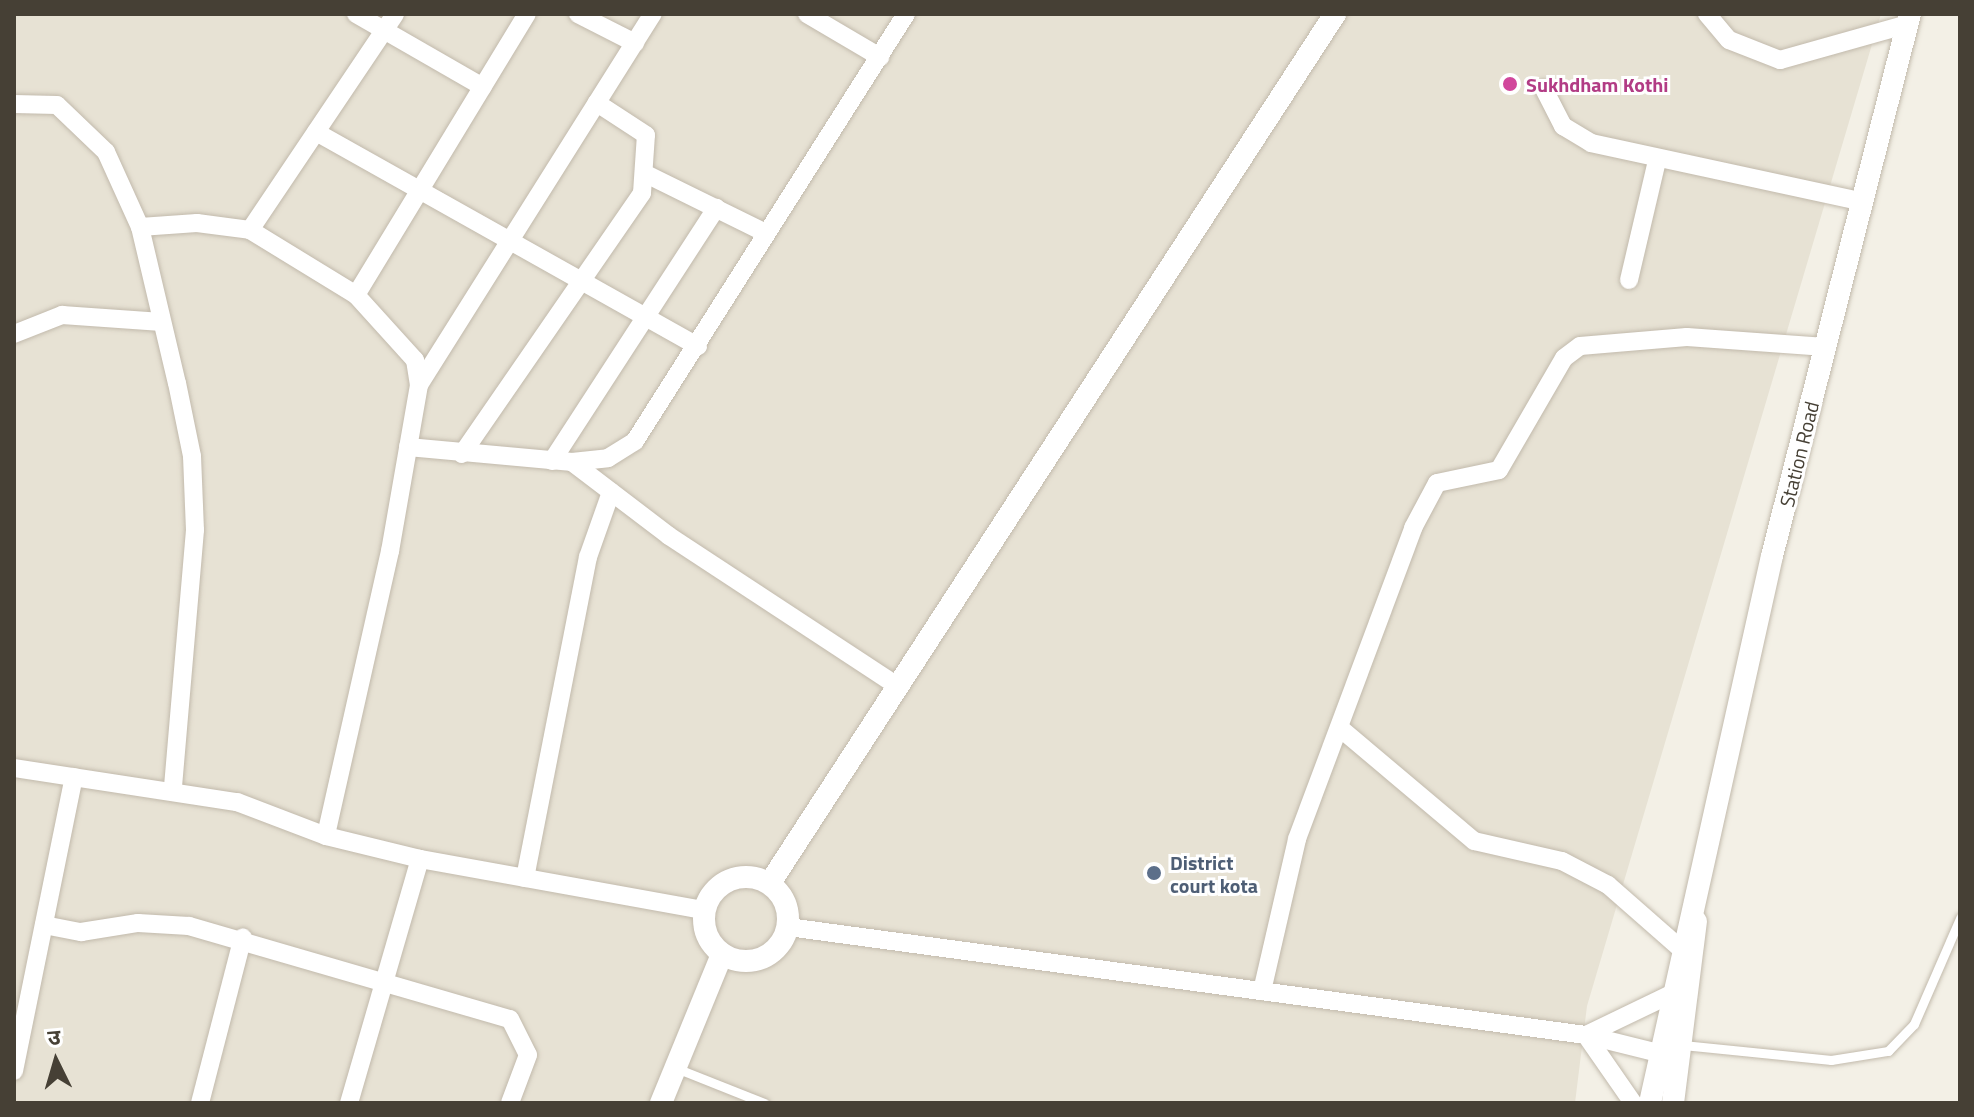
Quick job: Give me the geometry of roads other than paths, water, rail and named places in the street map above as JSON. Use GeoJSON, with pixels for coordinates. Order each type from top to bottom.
{"type":"FeatureCollection","features":[{"type":"Feature","properties":{"kind":"street"},"geometry":{"type":"LineString","coordinates":[[356,14],[390,21],[483,87]]}},
{"type":"Feature","properties":{"kind":"street"},"geometry":{"type":"LineString","coordinates":[[356,295],[527,14]]}},
{"type":"Feature","properties":{"kind":"street"},"geometry":{"type":"LineString","coordinates":[[578,14],[635,43]]}},
{"type":"Feature","properties":{"kind":"street"},"geometry":{"type":"LineString","coordinates":[[419,385],[653,14]]}},
{"type":"Feature","properties":{"kind":"street"},"geometry":{"type":"LineString","coordinates":[[807,14],[880,57]]}},
{"type":"Feature","properties":{"kind":"street"},"geometry":{"type":"LineString","coordinates":[[408,447],[572,462],[608,458],[635,441],[906,14]]}},
{"type":"Feature","properties":{"kind":"street"},"geometry":{"type":"LineString","coordinates":[[770,883],[1335,14]]}},
{"type":"Feature","properties":{"kind":"street"},"geometry":{"type":"LineString","coordinates":[[1707,14],[1729,40],[1780,60],[1909,19]]}},
{"type":"Feature","properties":{"kind":"street","name":"Station Road"},"geometry":{"type":"LineString","coordinates":[[1650,1103],[1680,948],[1696,896],[1826,347],[1909,19]]}},
{"type":"Feature","properties":{"kind":"street"},"geometry":{"type":"LineString","coordinates":[[250,230],[390,21]]}},
{"type":"Feature","properties":{"kind":"street"},"geometry":{"type":"LineString","coordinates":[[1544,89],[1573,135],[1657,161],[1863,202]]}},
{"type":"Feature","properties":{"kind":"street"},"geometry":{"type":"LineString","coordinates":[[462,454],[648,175],[646,135],[597,103]]}},
{"type":"Feature","properties":{"kind":"street"},"geometry":{"type":"LineString","coordinates":[[14,104],[57,105],[86,126],[140,227],[192,456],[195,530],[173,789]]}},
{"type":"Feature","properties":{"kind":"street"},"geometry":{"type":"LineString","coordinates":[[316,132],[698,346]]}},
{"type":"Feature","properties":{"kind":"street"},"geometry":{"type":"LineString","coordinates":[[1629,280],[1657,161]]}},
{"type":"Feature","properties":{"kind":"street"},"geometry":{"type":"LineString","coordinates":[[648,175],[766,233]]}},
{"type":"Feature","properties":{"kind":"street"},"geometry":{"type":"LineString","coordinates":[[552,461],[716,208]]}},
{"type":"Feature","properties":{"kind":"street"},"geometry":{"type":"LineString","coordinates":[[140,227],[197,223],[250,230],[356,295],[398,335],[415,360],[419,385],[408,447],[326,836]]}},
{"type":"Feature","properties":{"kind":"street"},"geometry":{"type":"LineString","coordinates":[[14,334],[62,315],[162,322]]}},
{"type":"Feature","properties":{"kind":"street"},"geometry":{"type":"LineString","coordinates":[[1262,991],[1297,839],[1341,729],[1426,496],[1437,483],[1499,470],[1564,358],[1580,346],[1643,337],[1826,347]]}},
{"type":"Feature","properties":{"kind":"street"},"geometry":{"type":"LineString","coordinates":[[572,462],[611,492],[896,685]]}},
{"type":"Feature","properties":{"kind":"street"},"geometry":{"type":"LineString","coordinates":[[525,878],[588,557],[611,492]]}},
{"type":"Feature","properties":{"kind":"street"},"geometry":{"type":"LineString","coordinates":[[1341,729],[1474,841],[1562,861],[1608,885],[1680,948]]}},
{"type":"Feature","properties":{"kind":"street"},"geometry":{"type":"LineString","coordinates":[[14,768],[173,789],[237,802],[326,836],[420,859],[704,910]]}},
{"type":"Feature","properties":{"kind":"street"},"geometry":{"type":"LineString","coordinates":[[14,1071],[74,777]]}},
{"type":"Feature","properties":{"kind":"street"},"geometry":{"type":"LineString","coordinates":[[349,1103],[420,859]]}},
{"type":"Feature","properties":{"kind":"street"},"geometry":{"type":"LineString","coordinates":[[737,877],[770,883],[782,895],[788,927],[770,954],[754,960],[722,954],[704,927],[704,910],[710,895],[737,877]]}},
{"type":"Feature","properties":{"kind":"street","name":"Station Road"},"geometry":{"type":"LineString","coordinates":[[1673,1103],[1682,1052],[1696,896]]}},
{"type":"Feature","properties":{"kind":"street"},"geometry":{"type":"LineString","coordinates":[[44,925],[81,932],[169,924],[243,937],[510,1019],[528,1055],[510,1103]]}},
{"type":"Feature","properties":{"kind":"street"},"geometry":{"type":"LineString","coordinates":[[788,927],[1586,1035],[1658,1053],[1682,1052]]}},
{"type":"Feature","properties":{"kind":"street"},"geometry":{"type":"LineString","coordinates":[[200,1103],[243,937]]}},
{"type":"Feature","properties":{"kind":"street"},"geometry":{"type":"LineString","coordinates":[[661,1103],[722,954]]}},
{"type":"Feature","properties":{"kind":"street"},"geometry":{"type":"LineString","coordinates":[[1586,1035],[1669,995]]}},
{"type":"Feature","properties":{"kind":"street"},"geometry":{"type":"LineString","coordinates":[[1586,1035],[1633,1103]]}},
{"type":"Feature","properties":{"kind":"lane"},"geometry":{"type":"LineString","coordinates":[[1682,1052],[1864,1060],[1888,1051],[1914,1024],[1960,918]]}},
{"type":"Feature","properties":{"kind":"lane"},"geometry":{"type":"LineString","coordinates":[[676,1068],[764,1103]]}},
{"type":"Feature","properties":{"kind":"place","name":"Sukhdham Kothi"},"geometry":{"type":"Point","coordinates":[1510,84]}},
{"type":"Feature","properties":{"kind":"place","name":"District court kota"},"geometry":{"type":"Point","coordinates":[1154,873]}}]}
